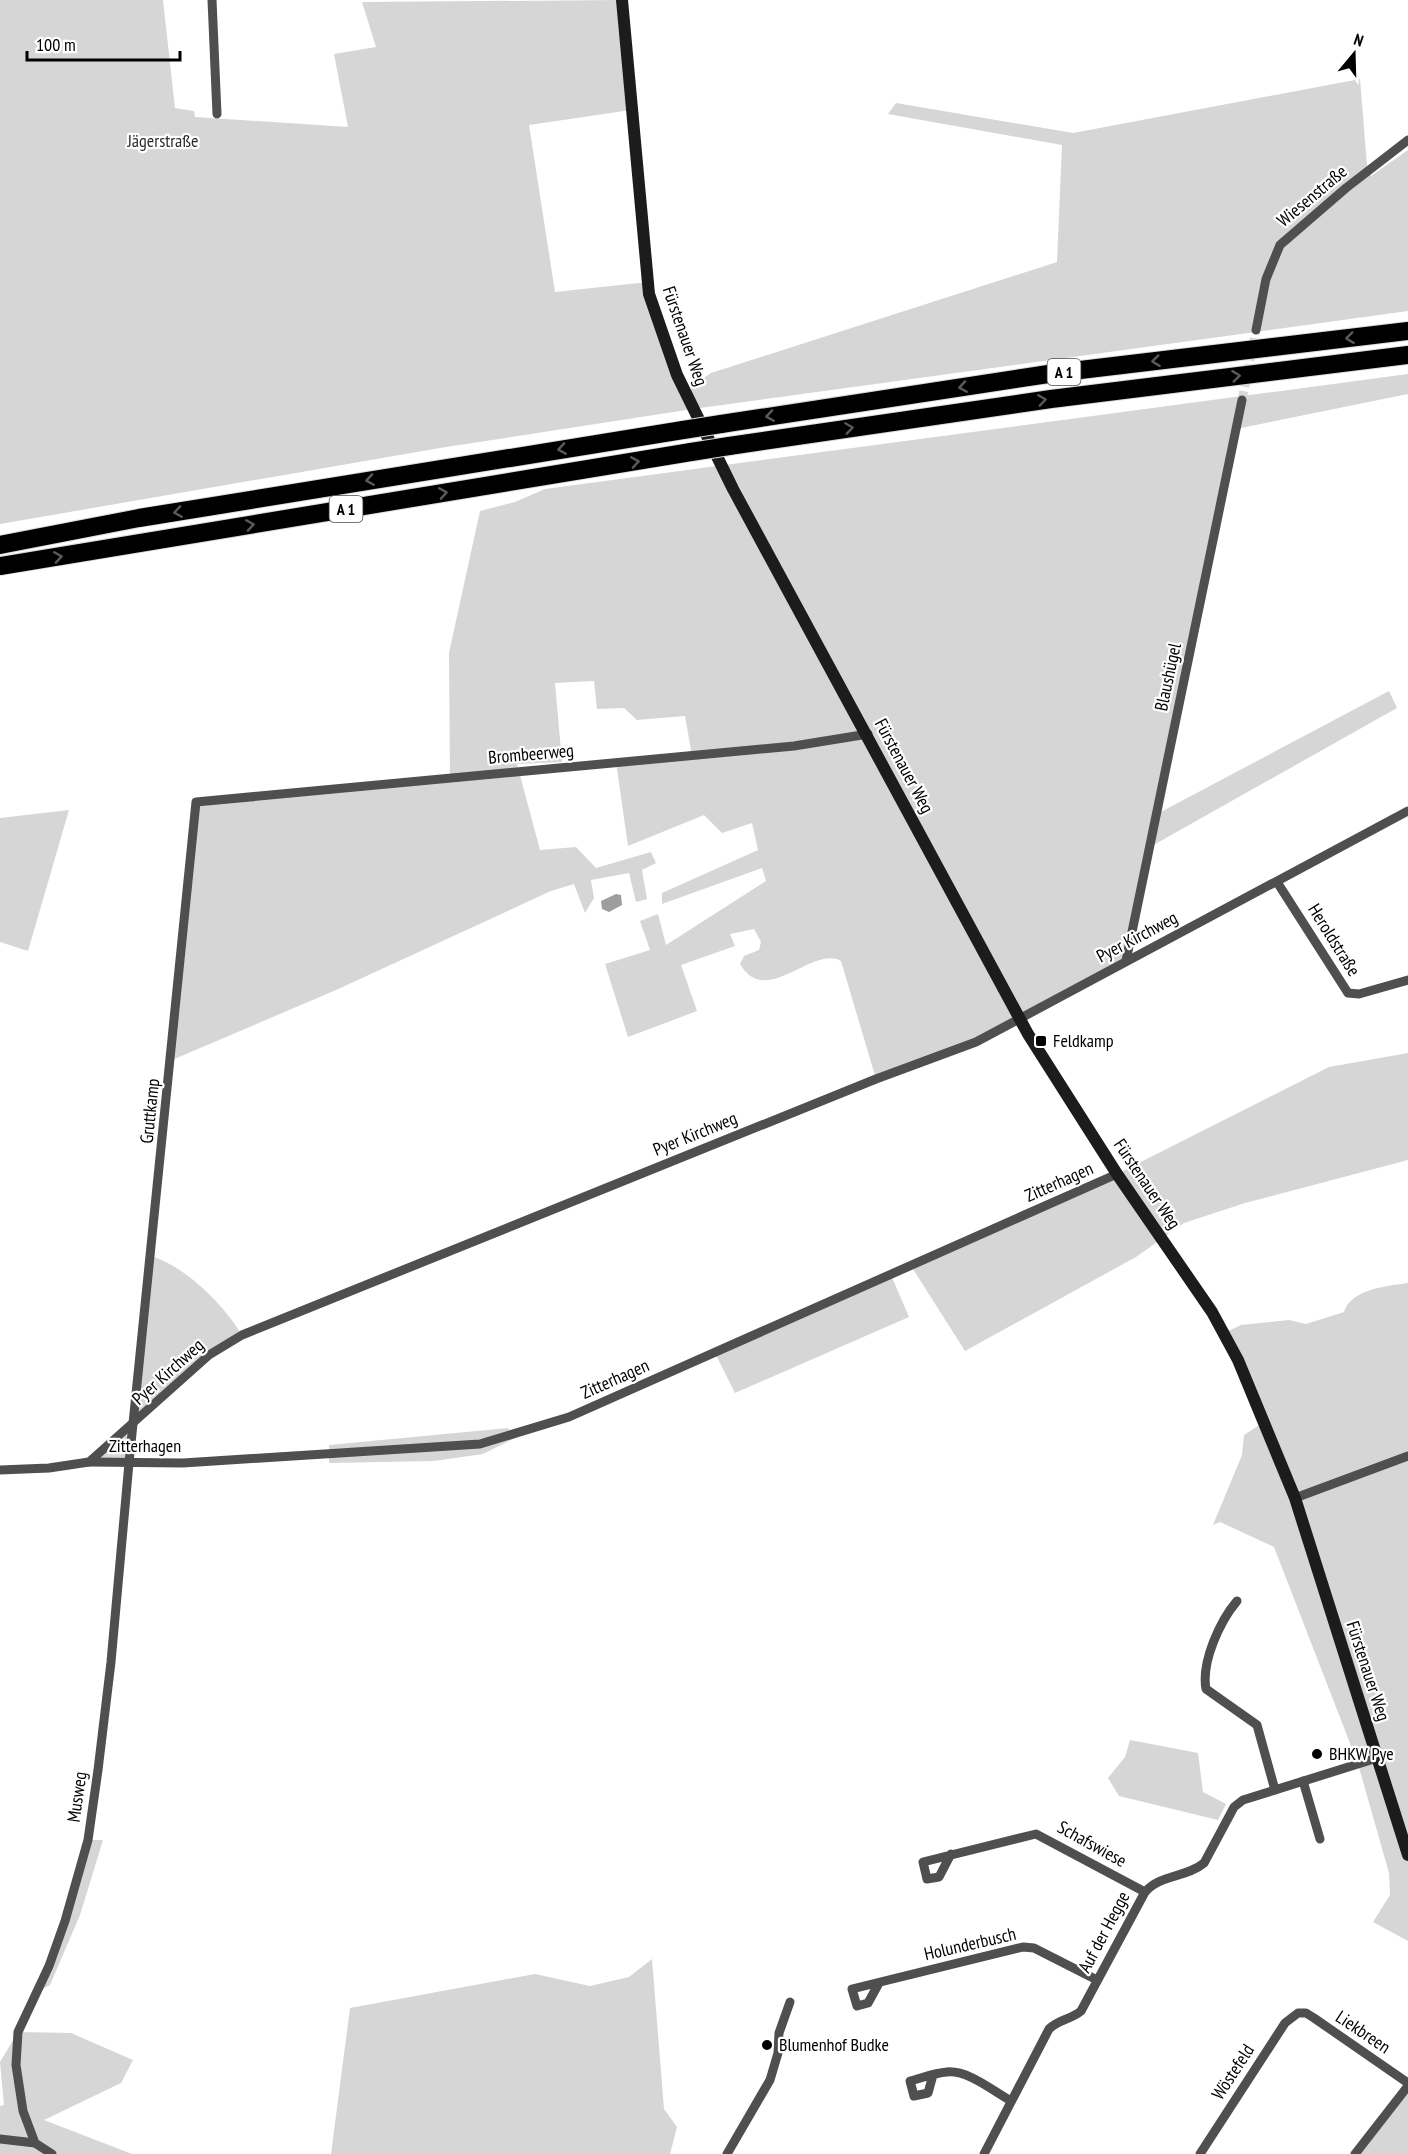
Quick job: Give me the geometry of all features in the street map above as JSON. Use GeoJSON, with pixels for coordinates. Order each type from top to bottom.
{"type":"FeatureCollection","features":[{"type":"Feature","properties":{"kind":"highway","name":"A 1"},"geometry":{"type":"LineString","coordinates":[[0,545],[139,518],[682,430],[1055,373],[1408,331]]}},
{"type":"Feature","properties":{"kind":"highway","name":"A 1"},"geometry":{"type":"LineString","coordinates":[[0,566],[729,446],[1051,399],[1408,355]]}},
{"type":"Feature","properties":{"kind":"street"},"geometry":{"type":"LineString","coordinates":[[212,0],[217,114]]}},
{"type":"Feature","properties":{"kind":"street","name":"Fürstenauer Weg"},"geometry":{"type":"LineString","coordinates":[[622,0],[642,240],[649,294],[677,375],[734,489],[1020,1020],[1118,1174],[1181,1265],[1224,1333],[1238,1360],[1295,1498],[1408,1855]]}},
{"type":"Feature","properties":{"kind":"street","name":"Wiesenstraße"},"geometry":{"type":"LineString","coordinates":[[1256,330],[1266,279],[1280,245],[1346,188],[1408,141]]}},
{"type":"Feature","properties":{"kind":"street","name":"Blaushügel"},"geometry":{"type":"LineString","coordinates":[[1126,961],[1242,400]]}},
{"type":"Feature","properties":{"kind":"street","name":"Brombeerweg"},"geometry":{"type":"LineString","coordinates":[[196,802],[794,746],[868,735]]}},
{"type":"Feature","properties":{"kind":"street","name":"Gruttkamp"},"geometry":{"type":"LineString","coordinates":[[134,1424],[196,802]]}},
{"type":"Feature","properties":{"kind":"street","name":"Pyer Kirchweg"},"geometry":{"type":"LineString","coordinates":[[89,1462],[209,1355],[242,1335],[876,1079],[976,1042],[1408,811]]}},
{"type":"Feature","properties":{"kind":"street","name":"Heroldstraße"},"geometry":{"type":"LineString","coordinates":[[1277,882],[1348,993],[1359,994],[1408,980]]}},
{"type":"Feature","properties":{"kind":"street","name":"Zitterhagen"},"geometry":{"type":"LineString","coordinates":[[89,1462],[183,1463],[480,1444],[569,1417],[1118,1174]]}},
{"type":"Feature","properties":{"kind":"street","name":"Musweg"},"geometry":{"type":"LineString","coordinates":[[35,2144],[19,2093],[16,2065],[18,2032],[49,1966],[65,1921],[88,1840],[111,1662],[134,1424]]}},
{"type":"Feature","properties":{"kind":"street"},"geometry":{"type":"LineString","coordinates":[[1295,1498],[1408,1456]]}},
{"type":"Feature","properties":{"kind":"street"},"geometry":{"type":"LineString","coordinates":[[0,1470],[49,1468],[89,1462]]}},
{"type":"Feature","properties":{"kind":"street"},"geometry":{"type":"LineString","coordinates":[[1237,1601],[1223,1618],[1204,1676],[1206,1689],[1257,1725],[1275,1790]]}},
{"type":"Feature","properties":{"kind":"street","name":"Auf der Hegge"},"geometry":{"type":"LineString","coordinates":[[984,2154],[1049,2029],[1057,2021],[1072,2019],[1081,2011],[1145,1892],[1154,1882],[1196,1870],[1204,1863],[1234,1807],[1243,1800],[1377,1758]]}},
{"type":"Feature","properties":{"kind":"street"},"geometry":{"type":"LineString","coordinates":[[1303,1781],[1320,1839]]}},
{"type":"Feature","properties":{"kind":"street","name":"Schafswiese"},"geometry":{"type":"LineString","coordinates":[[951,1854],[1036,1834],[1145,1892]]}},
{"type":"Feature","properties":{"kind":"street","name":"Holunderbusch"},"geometry":{"type":"LineString","coordinates":[[879,1983],[1023,1947],[1034,1948],[1097,1980]]}},
{"type":"Feature","properties":{"kind":"street"},"geometry":{"type":"LineString","coordinates":[[727,2154],[771,2080],[778,2053],[779,2033],[790,2002]]}},
{"type":"Feature","properties":{"kind":"street","name":"Liekbreen"},"geometry":{"type":"LineString","coordinates":[[1298,2013],[1306,2013],[1314,2018],[1408,2085]]}},
{"type":"Feature","properties":{"kind":"street","name":"Wöstefeld"},"geometry":{"type":"LineString","coordinates":[[1200,2154],[1285,2023],[1298,2013]]}},
{"type":"Feature","properties":{"kind":"street"},"geometry":{"type":"LineString","coordinates":[[933,2075],[947,2072],[965,2076],[1011,2101]]}},
{"type":"Feature","properties":{"kind":"street"},"geometry":{"type":"LineString","coordinates":[[1355,2154],[1408,2085]]}},
{"type":"Feature","properties":{"kind":"street"},"geometry":{"type":"LineString","coordinates":[[0,2139],[35,2144],[51,2153]]}},
{"type":"Feature","properties":{"kind":"green space","name":"Jägerstraße"},"geometry":{"type":"Polygon","coordinates":[[[0,0],[163,0],[175,108],[194,111],[195,117],[348,127],[334,54],[376,47],[362,2],[622,0],[631,110],[529,125],[555,292],[648,282],[689,399],[692,386],[711,373],[1057,262],[1062,145],[888,114],[896,103],[1073,133],[1360,79],[1367,165],[1371,176],[1408,150],[1408,311],[693,409],[440,448],[0,524],[0,0]]]}},
{"type":"Feature","properties":{"kind":"green space"},"geometry":{"type":"Polygon","coordinates":[[[1408,374],[1408,394],[1236,429],[1157,814],[1389,691],[1397,708],[1150,847],[1126,961],[1012,1025],[876,1079],[841,961],[829,958],[817,961],[776,979],[763,980],[751,976],[740,964],[744,956],[759,950],[761,942],[754,929],[730,934],[735,946],[681,965],[697,1011],[628,1037],[605,964],[650,950],[640,921],[658,914],[666,945],[766,881],[762,868],[662,904],[662,893],[758,850],[752,823],[722,833],[704,815],[628,846],[616,762],[692,756],[685,716],[637,720],[624,708],[597,709],[594,681],[555,683],[562,762],[517,764],[540,850],[576,847],[596,868],[651,852],[656,863],[642,870],[647,899],[636,902],[629,873],[591,880],[594,898],[585,913],[574,884],[551,891],[336,990],[172,1060],[199,804],[450,779],[449,653],[480,511],[515,502],[545,489],[1408,374]]]}},
{"type":"Feature","properties":{"kind":"green space"},"geometry":{"type":"Polygon","coordinates":[[[69,810],[28,951],[0,942],[0,818],[69,810]]]}},
{"type":"Feature","properties":{"kind":"green space"},"geometry":{"type":"Polygon","coordinates":[[[1408,1053],[1408,1160],[1245,1203],[1184,1223],[1136,1257],[965,1351],[911,1266],[891,1275],[909,1317],[735,1393],[715,1353],[1117,1174],[1329,1067],[1408,1053]]]}},
{"type":"Feature","properties":{"kind":"green space"},"geometry":{"type":"Polygon","coordinates":[[[151,1256],[190,1277],[225,1311],[242,1335],[209,1355],[134,1424],[151,1256]]]}},
{"type":"Feature","properties":{"kind":"green space"},"geometry":{"type":"Polygon","coordinates":[[[1408,1283],[1408,1941],[1373,1922],[1390,1895],[1389,1873],[1358,1764],[1274,1547],[1220,1522],[1213,1525],[1242,1455],[1244,1435],[1264,1422],[1224,1333],[1241,1325],[1289,1320],[1306,1324],[1344,1312],[1354,1298],[1371,1290],[1408,1283]]]}},
{"type":"Feature","properties":{"kind":"green space"},"geometry":{"type":"Polygon","coordinates":[[[134,1424],[129,1463],[89,1462],[134,1424]]]}},
{"type":"Feature","properties":{"kind":"green space"},"geometry":{"type":"Polygon","coordinates":[[[508,1428],[515,1438],[483,1454],[434,1461],[329,1463],[329,1445],[508,1428]]]}},
{"type":"Feature","properties":{"kind":"green space"},"geometry":{"type":"Polygon","coordinates":[[[1130,1740],[1198,1753],[1203,1792],[1226,1804],[1218,1820],[1119,1796],[1108,1778],[1125,1757],[1130,1740]]]}},
{"type":"Feature","properties":{"kind":"green space"},"geometry":{"type":"Polygon","coordinates":[[[88,1840],[103,1840],[80,1915],[50,1985],[37,1992],[88,1840]]]}},
{"type":"Feature","properties":{"kind":"green space"},"geometry":{"type":"Polygon","coordinates":[[[652,1959],[664,2109],[677,2127],[670,2154],[331,2154],[350,2008],[535,1974],[590,1986],[629,1977],[652,1959]]]}},
{"type":"Feature","properties":{"kind":"green space"},"geometry":{"type":"Polygon","coordinates":[[[18,2032],[71,2033],[133,2060],[121,2083],[44,2120],[132,2154],[0,2154],[0,2106],[4,2105],[0,2062],[18,2032]]]}},
{"type":"Feature","properties":{"kind":"green space"},"geometry":{"type":"Polygon","coordinates":[[[1408,2086],[1408,2154],[1355,2154],[1408,2086]]]}},
{"type":"Feature","properties":{"kind":"shaded area"},"geometry":{"type":"Polygon","coordinates":[[[616,894],[621,895],[622,905],[609,912],[602,909],[601,901],[616,894]]]}},
{"type":"Feature","properties":{"kind":"tunnel"},"geometry":{"type":"LineString","coordinates":[[1242,400],[1256,330]]}},
{"type":"Feature","properties":{"kind":"place","name":"Feldkamp"},"geometry":{"type":"Point","coordinates":[1041,1041]}},
{"type":"Feature","properties":{"kind":"place","name":"BHKW Pye"},"geometry":{"type":"Point","coordinates":[1317,1754]}},
{"type":"Feature","properties":{"kind":"place","name":"Blumenhof Budke"},"geometry":{"type":"Point","coordinates":[767,2045]}}]}
